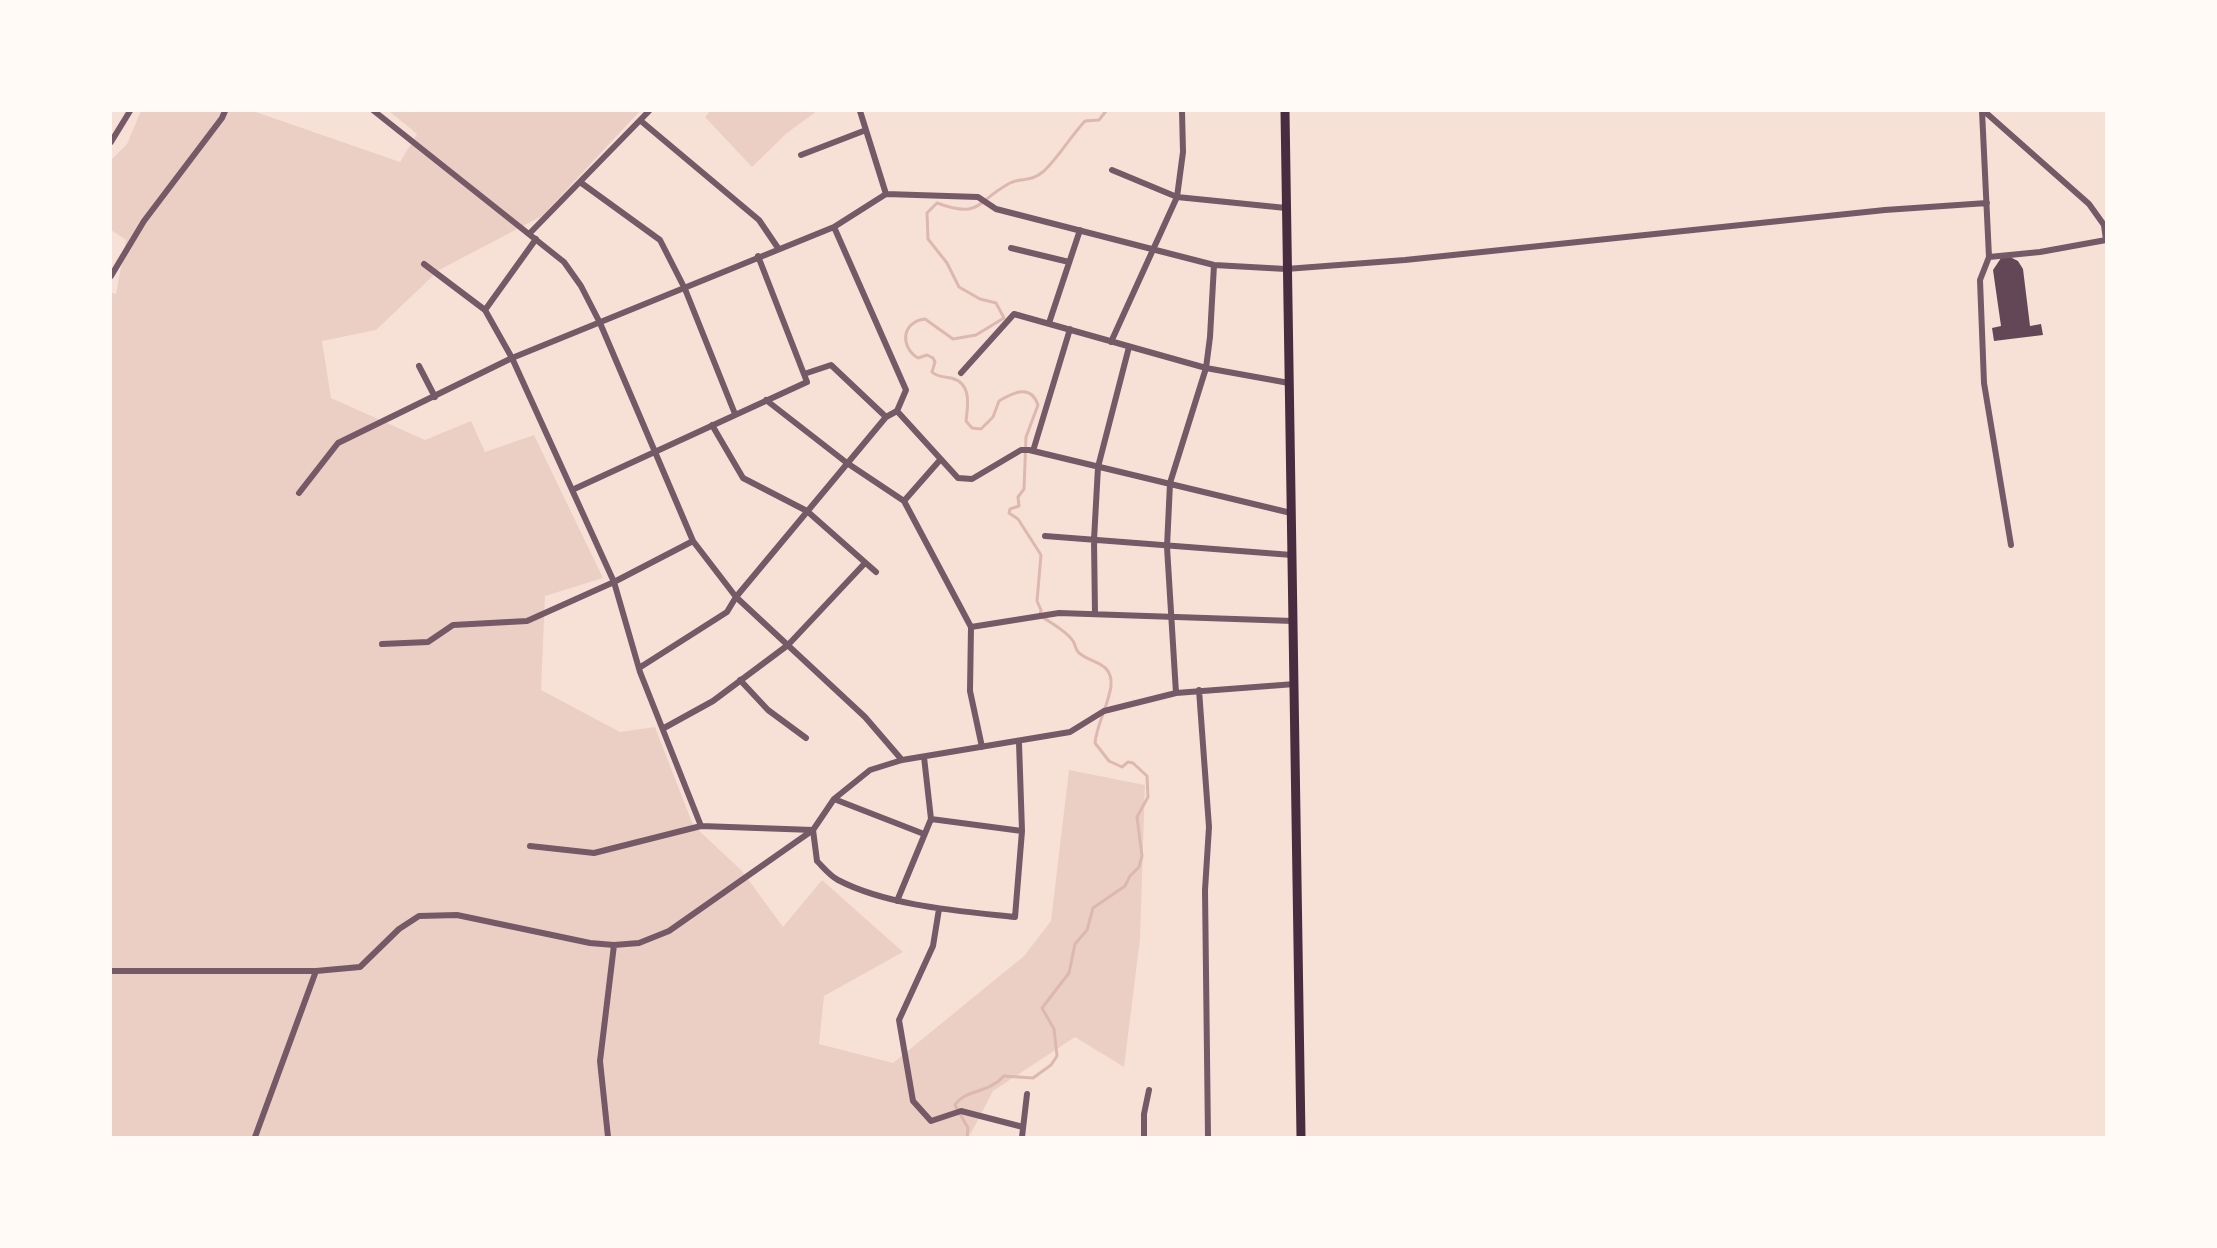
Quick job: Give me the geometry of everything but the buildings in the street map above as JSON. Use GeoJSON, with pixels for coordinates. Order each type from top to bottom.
{"type":"FeatureCollection","features":[{"type":"Feature","properties":{"kind":"highway"},"geometry":{"type":"LineString","coordinates":[[1285,111],[1301,1137]]}},
{"type":"Feature","properties":{"kind":"street"},"geometry":{"type":"LineString","coordinates":[[111,142],[130,111]]}},
{"type":"Feature","properties":{"kind":"street"},"geometry":{"type":"LineString","coordinates":[[111,276],[144,221],[225,111]]}},
{"type":"Feature","properties":{"kind":"street"},"geometry":{"type":"LineString","coordinates":[[374,111],[564,262],[581,286],[600,324],[653,453],[693,541],[736,597],[865,717],[902,760]]}},
{"type":"Feature","properties":{"kind":"street"},"geometry":{"type":"LineString","coordinates":[[530,234],[649,111]]}},
{"type":"Feature","properties":{"kind":"street"},"geometry":{"type":"LineString","coordinates":[[860,111],[886,194]]}},
{"type":"Feature","properties":{"kind":"street"},"geometry":{"type":"LineString","coordinates":[[1111,342],[1177,197],[1183,152],[1182,111]]}},
{"type":"Feature","properties":{"kind":"street"},"geometry":{"type":"LineString","coordinates":[[1984,111],[1989,256],[1980,280],[1984,383],[2011,545]]}},
{"type":"Feature","properties":{"kind":"street"},"geometry":{"type":"LineString","coordinates":[[1984,111],[2090,204],[2104,225],[2106,240],[2040,252],[1989,256]]}},
{"type":"Feature","properties":{"kind":"street"},"geometry":{"type":"LineString","coordinates":[[641,121],[759,220],[778,248]]}},
{"type":"Feature","properties":{"kind":"street"},"geometry":{"type":"LineString","coordinates":[[801,155],[866,130]]}},
{"type":"Feature","properties":{"kind":"street"},"geometry":{"type":"LineString","coordinates":[[1112,170],[1177,197],[1286,208]]}},
{"type":"Feature","properties":{"kind":"street"},"geometry":{"type":"LineString","coordinates":[[580,182],[660,240],[685,289],[735,414]]}},
{"type":"Feature","properties":{"kind":"street"},"geometry":{"type":"LineString","coordinates":[[299,493],[338,443],[512,358],[834,227],[886,194],[978,197],[996,209],[1214,265],[1286,269],[1405,260],[1884,210],[1988,203]]}},
{"type":"Feature","properties":{"kind":"street"},"geometry":{"type":"LineString","coordinates":[[639,668],[727,612],[736,597],[847,463],[886,417],[897,411],[906,390],[834,227]]}},
{"type":"Feature","properties":{"kind":"street"},"geometry":{"type":"LineString","coordinates":[[1049,323],[1080,230]]}},
{"type":"Feature","properties":{"kind":"street"},"geometry":{"type":"LineString","coordinates":[[485,310],[536,239]]}},
{"type":"Feature","properties":{"kind":"street"},"geometry":{"type":"LineString","coordinates":[[1011,248],[1069,262]]}},
{"type":"Feature","properties":{"kind":"street"},"geometry":{"type":"LineString","coordinates":[[572,490],[807,381],[759,256]]}},
{"type":"Feature","properties":{"kind":"street"},"geometry":{"type":"LineString","coordinates":[[424,264],[485,310],[512,358],[614,582],[639,668],[701,826]]}},
{"type":"Feature","properties":{"kind":"street"},"geometry":{"type":"LineString","coordinates":[[1176,693],[1167,547],[1170,483],[1206,368],[1214,265]]}},
{"type":"Feature","properties":{"kind":"street"},"geometry":{"type":"LineString","coordinates":[[961,373],[1014,314],[1206,368],[1289,383]]}},
{"type":"Feature","properties":{"kind":"street"},"geometry":{"type":"LineString","coordinates":[[1028,450],[1070,329]]}},
{"type":"Feature","properties":{"kind":"street"},"geometry":{"type":"LineString","coordinates":[[1095,615],[1094,540],[1098,467],[1129,347]]}},
{"type":"Feature","properties":{"kind":"street"},"geometry":{"type":"LineString","coordinates":[[804,374],[831,365],[886,417]]}},
{"type":"Feature","properties":{"kind":"street"},"geometry":{"type":"LineString","coordinates":[[419,366],[435,397]]}},
{"type":"Feature","properties":{"kind":"street"},"geometry":{"type":"LineString","coordinates":[[766,400],[847,463],[904,501],[971,627],[970,691],[982,747]]}},
{"type":"Feature","properties":{"kind":"street"},"geometry":{"type":"LineString","coordinates":[[897,411],[958,478],[972,479],[1028,450],[1292,513]]}},
{"type":"Feature","properties":{"kind":"street"},"geometry":{"type":"LineString","coordinates":[[712,425],[743,478],[807,511],[876,572]]}},
{"type":"Feature","properties":{"kind":"street"},"geometry":{"type":"LineString","coordinates":[[904,501],[940,460]]}},
{"type":"Feature","properties":{"kind":"street"},"geometry":{"type":"LineString","coordinates":[[1045,536],[1292,555]]}},
{"type":"Feature","properties":{"kind":"street"},"geometry":{"type":"LineString","coordinates":[[382,644],[428,642],[453,625],[527,621],[614,582],[693,541]]}},
{"type":"Feature","properties":{"kind":"street"},"geometry":{"type":"LineString","coordinates":[[664,728],[713,700],[788,645],[865,563]]}},
{"type":"Feature","properties":{"kind":"street"},"geometry":{"type":"LineString","coordinates":[[971,627],[1059,613],[1293,621]]}},
{"type":"Feature","properties":{"kind":"street"},"geometry":{"type":"LineString","coordinates":[[740,681],[768,710],[806,738]]}},
{"type":"Feature","properties":{"kind":"street"},"geometry":{"type":"LineString","coordinates":[[111,971],[316,971],[360,967],[399,928],[419,916],[457,915],[590,943],[614,945],[639,943],[669,931],[813,830],[834,799],[870,770],[902,760],[1070,732],[1104,711],[1176,693],[1295,684]]}},
{"type":"Feature","properties":{"kind":"street"},"geometry":{"type":"LineString","coordinates":[[1199,690],[1209,827],[1205,890],[1208,1137]]}},
{"type":"Feature","properties":{"kind":"street"},"geometry":{"type":"LineString","coordinates":[[813,830],[817,861],[836,879],[897,900],[939,909],[1015,917],[1022,831],[1019,742]]}},
{"type":"Feature","properties":{"kind":"street"},"geometry":{"type":"LineString","coordinates":[[897,900],[931,819],[924,757]]}},
{"type":"Feature","properties":{"kind":"street"},"geometry":{"type":"LineString","coordinates":[[834,799],[924,834]]}},
{"type":"Feature","properties":{"kind":"street"},"geometry":{"type":"LineString","coordinates":[[931,819],[1022,831]]}},
{"type":"Feature","properties":{"kind":"street"},"geometry":{"type":"LineString","coordinates":[[530,846],[594,853],[701,826],[813,830]]}},
{"type":"Feature","properties":{"kind":"street"},"geometry":{"type":"LineString","coordinates":[[939,909],[933,946],[899,1020],[913,1101],[931,1121],[958,1112],[1023,1127]]}},
{"type":"Feature","properties":{"kind":"street"},"geometry":{"type":"LineString","coordinates":[[608,1137],[600,1061],[614,945]]}},
{"type":"Feature","properties":{"kind":"street"},"geometry":{"type":"LineString","coordinates":[[255,1137],[316,971]]}},
{"type":"Feature","properties":{"kind":"street"},"geometry":{"type":"LineString","coordinates":[[1144,1137],[1144,1114],[1149,1090]]}},
{"type":"Feature","properties":{"kind":"street"},"geometry":{"type":"LineString","coordinates":[[1022,1137],[1027,1094]]}},
{"type":"Feature","properties":{"kind":"shaded area"},"geometry":{"type":"Polygon","coordinates":[[[141,111],[253,111],[400,162],[417,134],[389,111],[640,111],[542,216],[439,270],[376,330],[322,341],[331,398],[425,440],[471,421],[485,452],[534,435],[603,578],[545,596],[541,690],[620,732],[655,727],[693,825],[742,871],[783,927],[822,880],[903,952],[824,996],[819,1044],[893,1063],[1024,956],[1051,921],[1069,770],[1145,785],[1140,939],[1124,1067],[1075,1037],[993,1091],[969,1137],[111,1137],[111,292],[116,294],[126,240],[111,230],[111,160],[127,144],[141,111]]]}},
{"type":"Feature","properties":{"kind":"shaded area"},"geometry":{"type":"Polygon","coordinates":[[[710,111],[817,111],[787,133],[752,167],[705,117],[710,111]]]}},
{"type":"Feature","properties":{"kind":"waterway"},"geometry":{"type":"LineString","coordinates":[[967,1137],[968,1128],[955,1105],[959,1100],[991,1086],[1004,1076],[1033,1078],[1051,1065],[1057,1056],[1054,1029],[1042,1008],[1069,973],[1075,944],[1087,930],[1093,908],[1125,886],[1130,876],[1139,867],[1142,856],[1137,817],[1148,797],[1147,776],[1133,763],[1128,762],[1122,767],[1109,761],[1095,743],[1110,694],[1109,672],[1079,653],[1067,634],[1040,615],[1041,610],[1037,601],[1041,555],[1018,519],[1009,513],[1010,509],[1019,506],[1018,497],[1024,489],[1026,437],[1038,405],[1035,398],[1027,392],[1010,395],[999,401],[993,417],[981,429],[972,428],[966,421],[966,390],[958,381],[938,376],[932,372],[935,362],[933,358],[927,355],[918,358],[908,348],[906,336],[911,325],[925,319],[953,339],[976,335],[1004,318],[996,303],[980,299],[959,287],[947,263],[928,239],[927,213],[937,203],[951,208],[970,209],[1010,183],[1039,175],[1055,160],[1085,121],[1099,120],[1106,111]]}}]}
